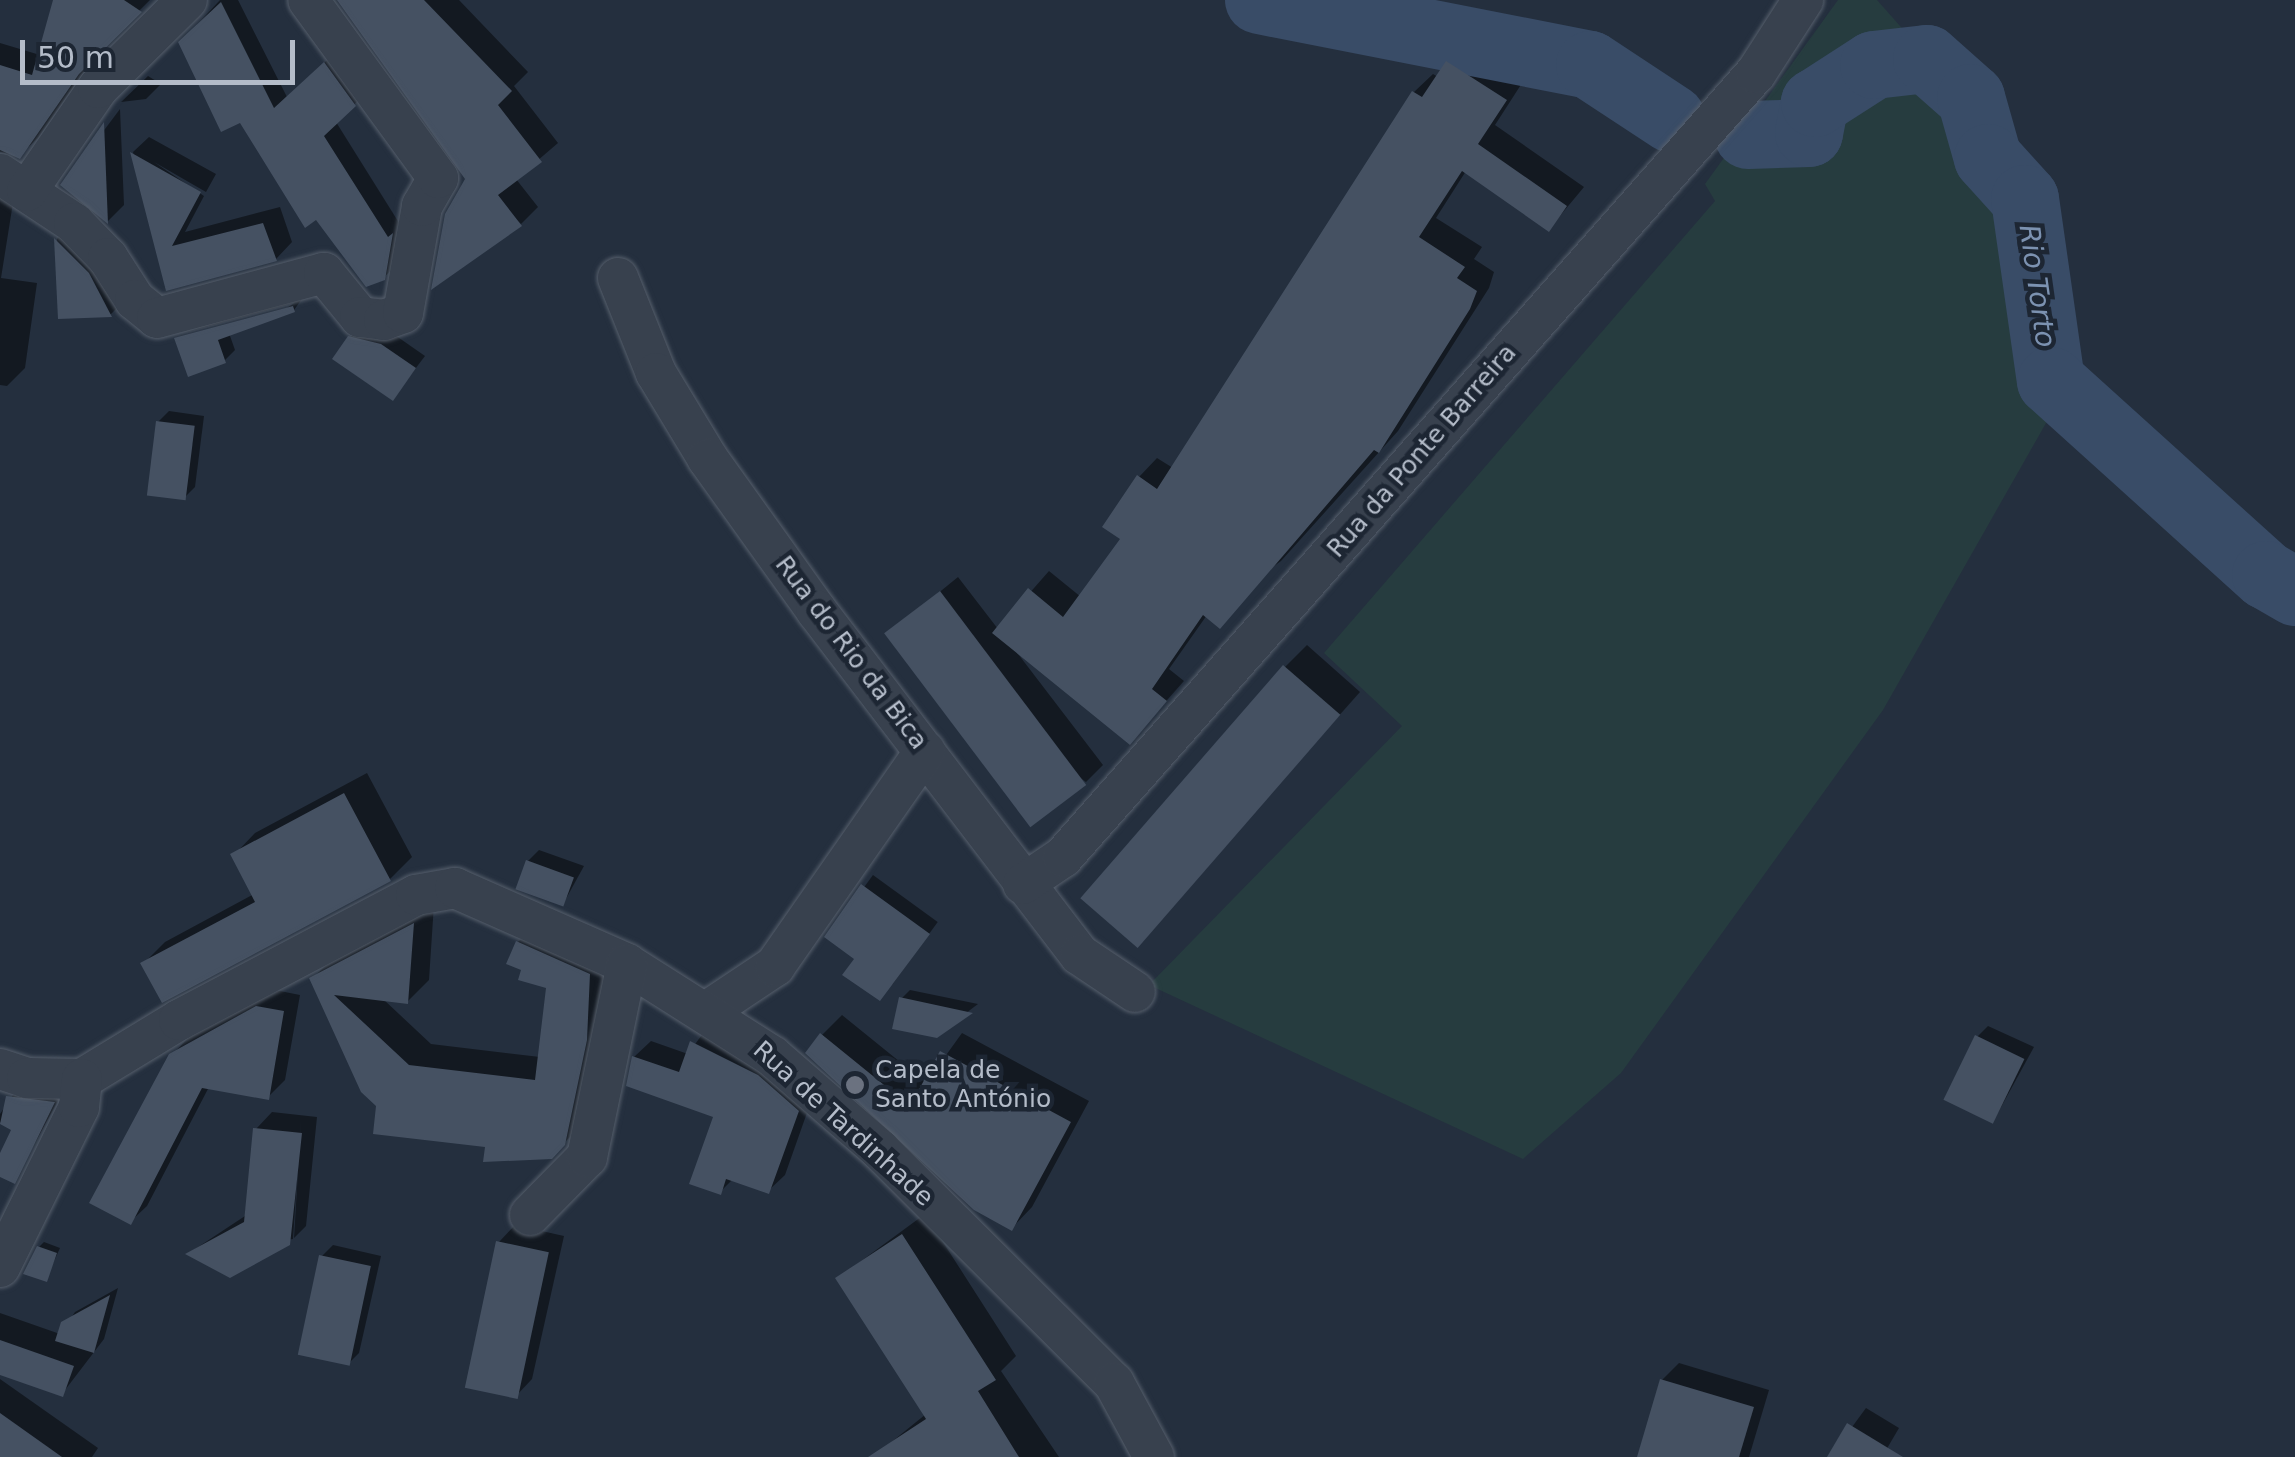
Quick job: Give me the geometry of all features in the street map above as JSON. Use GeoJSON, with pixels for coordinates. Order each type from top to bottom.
{"type":"FeatureCollection","features":[{"type":"Feature","properties":{"kind":"street"},"geometry":{"type":"LineString","coordinates":[[188,0],[98,88],[13,182],[74,223],[108,258],[135,300],[158,318],[324,273],[360,317],[384,320],[403,312],[422,206],[438,178],[308,0]]}},
{"type":"Feature","properties":{"kind":"street","name":"Rua da Ponte Barreira"},"geometry":{"type":"LineString","coordinates":[[1022,884],[1064,857],[1756,73],[1803,0]]}},
{"type":"Feature","properties":{"kind":"street","name":"Rua do Rio da Bica"},"geometry":{"type":"LineString","coordinates":[[618,278],[656,373],[708,460],[1022,884],[1080,955],[1135,992]]}},
{"type":"Feature","properties":{"kind":"street"},"geometry":{"type":"LineString","coordinates":[[706,1012],[775,966],[926,752]]}},
{"type":"Feature","properties":{"kind":"street","name":"Rua de Tardinhade"},"geometry":{"type":"LineString","coordinates":[[82,1078],[179,1020],[416,895],[455,888],[626,964],[772,1056],[880,1150],[1114,1384],[1154,1457]]}},
{"type":"Feature","properties":{"kind":"street"},"geometry":{"type":"LineString","coordinates":[[530,1215],[587,1157],[626,964]]}},
{"type":"Feature","properties":{"kind":"street"},"geometry":{"type":"LineString","coordinates":[[0,1069],[27,1078],[82,1078],[79,1107],[0,1267]]}},
{"type":"Feature","properties":{"kind":"green space"},"geometry":{"type":"Polygon","coordinates":[[[1838,0],[1877,0],[1940,71],[2045,306],[2042,399],[2054,409],[1883,710],[1621,1073],[1523,1159],[1149,985],[1402,726],[1324,653],[1715,201],[1705,184],[1838,0]]]}},
{"type":"Feature","properties":{"kind":"building"},"geometry":{"type":"Polygon","coordinates":[[[53,0],[124,0],[142,12],[79,74],[20,159],[0,150],[0,65],[32,75],[53,0]]]}},
{"type":"Feature","properties":{"kind":"building"},"geometry":{"type":"Polygon","coordinates":[[[337,0],[424,0],[512,91],[498,105],[542,162],[498,195],[522,226],[431,290],[445,214],[465,179],[337,0]]]}},
{"type":"Feature","properties":{"kind":"building"},"geometry":{"type":"Polygon","coordinates":[[[221,2],[274,108],[324,62],[356,106],[324,136],[388,237],[393,233],[385,280],[366,287],[316,220],[305,228],[240,123],[221,132],[178,42],[221,2]]]}},
{"type":"Feature","properties":{"kind":"building"},"geometry":{"type":"Polygon","coordinates":[[[1446,61],[1507,100],[1478,144],[1567,206],[1549,232],[1462,171],[1419,237],[1465,267],[1457,278],[1477,291],[1470,309],[1379,453],[1374,450],[1220,629],[1203,615],[1152,689],[1167,701],[1130,745],[992,633],[1028,588],[1063,617],[1120,539],[1102,527],[1137,475],[1157,489],[1412,91],[1422,97],[1446,61]]]}},
{"type":"Feature","properties":{"kind":"building"},"geometry":{"type":"Polygon","coordinates":[[[104,122],[108,224],[60,185],[104,122]]]}},
{"type":"Feature","properties":{"kind":"building"},"geometry":{"type":"Polygon","coordinates":[[[130,152],[201,192],[172,246],[263,223],[277,261],[166,291],[130,152]]]}},
{"type":"Feature","properties":{"kind":"building"},"geometry":{"type":"Polygon","coordinates":[[[54,238],[89,273],[112,317],[58,319],[54,238]]]}},
{"type":"Feature","properties":{"kind":"building"},"geometry":{"type":"Polygon","coordinates":[[[293,306],[295,312],[218,340],[226,363],[188,377],[174,338],[293,306]]]}},
{"type":"Feature","properties":{"kind":"building"},"geometry":{"type":"Polygon","coordinates":[[[348,336],[381,344],[416,368],[393,401],[332,359],[348,336]]]}},
{"type":"Feature","properties":{"kind":"building"},"geometry":{"type":"Polygon","coordinates":[[[156,421],[195,426],[186,500],[147,495],[156,421]]]}},
{"type":"Feature","properties":{"kind":"building"},"geometry":{"type":"Polygon","coordinates":[[[940,591],[1086,785],[1030,827],[884,633],[940,591]]]}},
{"type":"Feature","properties":{"kind":"building"},"geometry":{"type":"Polygon","coordinates":[[[1283,665],[1340,715],[1138,948],[1080,898],[1283,665]]]}},
{"type":"Feature","properties":{"kind":"building"},"geometry":{"type":"Polygon","coordinates":[[[344,793],[391,881],[162,1003],[140,963],[255,902],[230,854],[344,793]]]}},
{"type":"Feature","properties":{"kind":"building"},"geometry":{"type":"Polygon","coordinates":[[[526,860],[574,877],[563,907],[515,889],[526,860]]]}},
{"type":"Feature","properties":{"kind":"building"},"geometry":{"type":"Polygon","coordinates":[[[861,884],[930,934],[880,1001],[842,975],[854,959],[824,937],[861,884]]]}},
{"type":"Feature","properties":{"kind":"building"},"geometry":{"type":"Polygon","coordinates":[[[414,923],[408,1004],[334,995],[409,1065],[535,1080],[546,988],[518,980],[521,970],[506,964],[516,941],[590,974],[587,1040],[565,1145],[552,1159],[483,1162],[485,1147],[373,1134],[376,1106],[361,1092],[309,978],[414,923]]]}},
{"type":"Feature","properties":{"kind":"building"},"geometry":{"type":"Polygon","coordinates":[[[899,997],[973,1013],[937,1038],[892,1029],[899,997]]]}},
{"type":"Feature","properties":{"kind":"building"},"geometry":{"type":"Polygon","coordinates":[[[256,1006],[284,1011],[269,1100],[202,1088],[131,1225],[89,1203],[169,1054],[256,1006]]]}},
{"type":"Feature","properties":{"kind":"building"},"geometry":{"type":"Polygon","coordinates":[[[820,1033],[910,1106],[940,1051],[1071,1122],[1012,1231],[974,1210],[805,1053],[820,1033]]]}},
{"type":"Feature","properties":{"kind":"building"},"geometry":{"type":"Polygon","coordinates":[[[1975,1035],[2024,1059],[1993,1124],[1943,1100],[1975,1035]]]}},
{"type":"Feature","properties":{"kind":"building"},"geometry":{"type":"Polygon","coordinates":[[[690,1041],[758,1075],[799,1111],[769,1194],[726,1179],[721,1195],[689,1184],[713,1117],[626,1086],[632,1056],[679,1072],[690,1041]]]}},
{"type":"Feature","properties":{"kind":"building"},"geometry":{"type":"Polygon","coordinates":[[[6,1096],[55,1102],[15,1184],[0,1177],[0,1153],[11,1130],[0,1124],[6,1096]]]}},
{"type":"Feature","properties":{"kind":"building"},"geometry":{"type":"Polygon","coordinates":[[[253,1128],[302,1133],[290,1245],[230,1278],[185,1254],[244,1222],[253,1128]]]}},
{"type":"Feature","properties":{"kind":"building"},"geometry":{"type":"Polygon","coordinates":[[[902,1234],[996,1380],[978,1391],[1019,1457],[868,1457],[926,1419],[835,1278],[902,1234]]]}},
{"type":"Feature","properties":{"kind":"building"},"geometry":{"type":"Polygon","coordinates":[[[496,1241],[549,1252],[518,1399],[465,1388],[496,1241]]]}},
{"type":"Feature","properties":{"kind":"building"},"geometry":{"type":"Polygon","coordinates":[[[37,1246],[57,1253],[47,1282],[23,1274],[37,1246]]]}},
{"type":"Feature","properties":{"kind":"building"},"geometry":{"type":"Polygon","coordinates":[[[319,1255],[371,1266],[350,1366],[298,1355],[319,1255]]]}},
{"type":"Feature","properties":{"kind":"building"},"geometry":{"type":"Polygon","coordinates":[[[110,1295],[94,1353],[55,1341],[61,1322],[110,1295]]]}},
{"type":"Feature","properties":{"kind":"building"},"geometry":{"type":"Polygon","coordinates":[[[0,1340],[74,1366],[63,1397],[0,1375],[0,1340]]]}},
{"type":"Feature","properties":{"kind":"building"},"geometry":{"type":"Polygon","coordinates":[[[1660,1379],[1754,1407],[1739,1457],[1637,1457],[1660,1379]]]}},
{"type":"Feature","properties":{"kind":"building"},"geometry":{"type":"Polygon","coordinates":[[[0,1413],[62,1457],[0,1457],[0,1413]]]}},
{"type":"Feature","properties":{"kind":"building"},"geometry":{"type":"Polygon","coordinates":[[[1847,1423],[1903,1457],[1827,1457],[1847,1423]]]}},
{"type":"Feature","properties":{"kind":"waterway","name":"Rio Torto"},"geometry":{"type":"LineString","coordinates":[[1259,0],[1590,65],[1672,119]]}},
{"type":"Feature","properties":{"kind":"waterway"},"geometry":{"type":"LineString","coordinates":[[1399,0],[1400,28]]}},
{"type":"Feature","properties":{"kind":"waterway","name":"Rio Torto"},"geometry":{"type":"LineString","coordinates":[[1748,135],[1809,133],[1815,103],[1874,65],[1927,59],[1971,98],[1988,158],[2025,199],[2051,381],[2266,575],[2295,592]]}},
{"type":"Feature","properties":{"kind":"place","name":"Capela de Santo António"},"geometry":{"type":"Point","coordinates":[855,1085]}}]}
